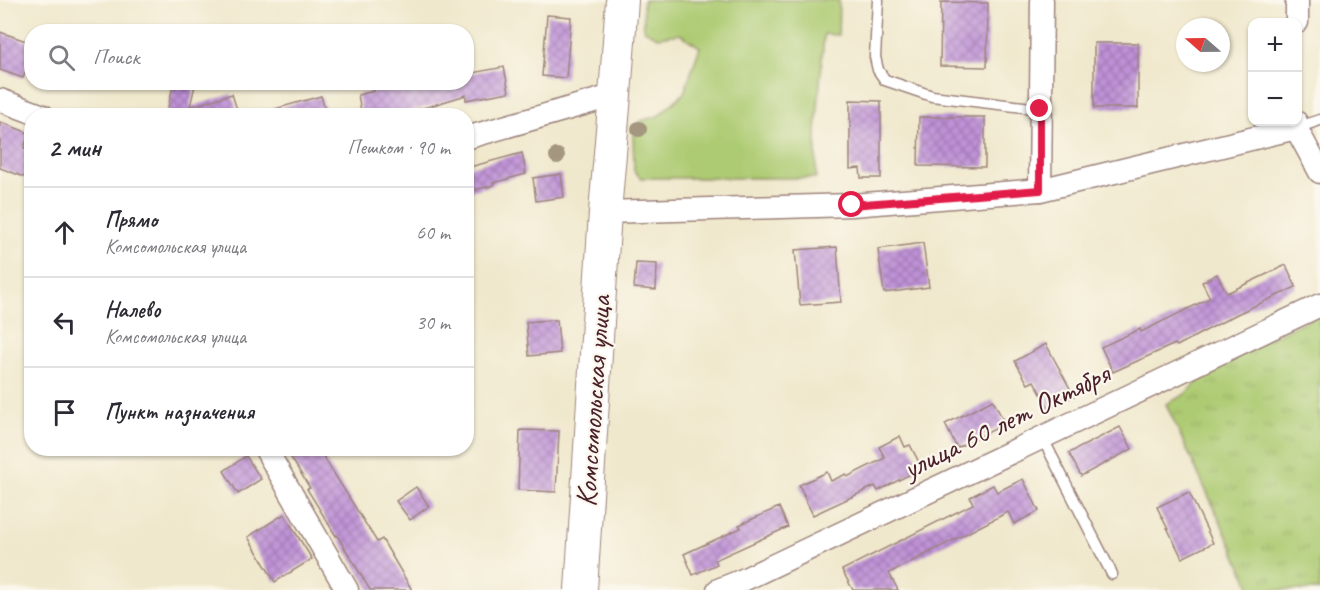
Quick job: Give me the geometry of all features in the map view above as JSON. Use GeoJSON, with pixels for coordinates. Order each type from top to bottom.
{"type":"FeatureCollection","features":[{"type":"Feature","properties":{"kind":"main road","name":"Комсомольская улица"},"geometry":{"type":"LineString","coordinates":[[581,590],[605,212],[622,0]]}},
{"type":"Feature","properties":{"kind":"street"},"geometry":{"type":"LineString","coordinates":[[1040,190],[1042,0]]}},
{"type":"Feature","properties":{"kind":"street"},"geometry":{"type":"LineString","coordinates":[[1297,0],[1297,18]]}},
{"type":"Feature","properties":{"kind":"street"},"geometry":{"type":"LineString","coordinates":[[474,136],[615,95]]}},
{"type":"Feature","properties":{"kind":"street"},"geometry":{"type":"LineString","coordinates":[[0,100],[24,109]]}},
{"type":"Feature","properties":{"kind":"street"},"geometry":{"type":"LineString","coordinates":[[605,212],[852,205],[1040,190],[1292,126]]}},
{"type":"Feature","properties":{"kind":"street"},"geometry":{"type":"LineString","coordinates":[[1297,126],[1320,172]]}},
{"type":"Feature","properties":{"kind":"street","name":"улица 60 лет Октября"},"geometry":{"type":"LineString","coordinates":[[718,590],[1320,304]]}},
{"type":"Feature","properties":{"kind":"street"},"geometry":{"type":"LineString","coordinates":[[270,456],[347,590]]}},
{"type":"Feature","properties":{"kind":"lane"},"geometry":{"type":"LineString","coordinates":[[878,0],[874,57],[878,70],[885,80],[932,96],[1040,109]]}},
{"type":"Feature","properties":{"kind":"lane"},"geometry":{"type":"LineString","coordinates":[[1302,124],[1320,120]]}},
{"type":"Feature","properties":{"kind":"lane"},"geometry":{"type":"LineString","coordinates":[[1042,437],[1112,574]]}},
{"type":"Feature","properties":{"kind":"green space"},"geometry":{"type":"Polygon","coordinates":[[[643,0],[839,0],[838,35],[824,34],[816,131],[816,178],[641,178],[634,171],[633,133],[640,121],[658,116],[684,93],[700,47],[680,34],[658,37],[644,30],[643,0]]]}},
{"type":"Feature","properties":{"kind":"green space"},"geometry":{"type":"Polygon","coordinates":[[[1320,314],[1320,590],[1252,590],[1166,404],[1184,395],[1219,362],[1320,314]]]}},
{"type":"Feature","properties":{"kind":"building"},"geometry":{"type":"Polygon","coordinates":[[[941,2],[988,3],[987,67],[940,66],[941,2]]]}},
{"type":"Feature","properties":{"kind":"building"},"geometry":{"type":"Polygon","coordinates":[[[547,15],[571,17],[566,78],[542,76],[547,15]]]}},
{"type":"Feature","properties":{"kind":"building"},"geometry":{"type":"Polygon","coordinates":[[[0,32],[24,40],[23,78],[0,70],[0,32]]]}},
{"type":"Feature","properties":{"kind":"building"},"geometry":{"type":"Polygon","coordinates":[[[1094,43],[1138,43],[1138,108],[1094,108],[1094,43]]]}},
{"type":"Feature","properties":{"kind":"building"},"geometry":{"type":"Polygon","coordinates":[[[504,67],[509,92],[466,100],[466,95],[423,108],[360,108],[358,95],[374,90],[474,90],[474,73],[504,67]]]}},
{"type":"Feature","properties":{"kind":"building"},"geometry":{"type":"Polygon","coordinates":[[[172,90],[194,90],[190,107],[232,94],[236,108],[168,108],[172,90]]]}},
{"type":"Feature","properties":{"kind":"building"},"geometry":{"type":"Polygon","coordinates":[[[321,96],[325,108],[278,108],[321,96]]]}},
{"type":"Feature","properties":{"kind":"building"},"geometry":{"type":"Polygon","coordinates":[[[850,100],[881,101],[881,178],[861,178],[860,168],[850,169],[850,100]]]}},
{"type":"Feature","properties":{"kind":"building"},"geometry":{"type":"Polygon","coordinates":[[[919,117],[985,117],[985,167],[918,166],[919,117]]]}},
{"type":"Feature","properties":{"kind":"building"},"geometry":{"type":"Polygon","coordinates":[[[0,122],[24,131],[24,177],[0,168],[0,122]]]}},
{"type":"Feature","properties":{"kind":"building"},"geometry":{"type":"Polygon","coordinates":[[[522,153],[526,174],[474,190],[474,166],[522,153]]]}},
{"type":"Feature","properties":{"kind":"building"},"geometry":{"type":"Polygon","coordinates":[[[561,174],[564,197],[536,201],[533,178],[561,174]]]}},
{"type":"Feature","properties":{"kind":"building"},"geometry":{"type":"Polygon","coordinates":[[[923,243],[929,287],[884,293],[878,249],[923,243]]]}},
{"type":"Feature","properties":{"kind":"building"},"geometry":{"type":"Polygon","coordinates":[[[837,247],[841,302],[800,305],[795,250],[837,247]]]}},
{"type":"Feature","properties":{"kind":"building"},"geometry":{"type":"Polygon","coordinates":[[[636,263],[657,264],[656,290],[634,288],[636,263]]]}},
{"type":"Feature","properties":{"kind":"building"},"geometry":{"type":"Polygon","coordinates":[[[1286,265],[1296,287],[1237,314],[1177,346],[1175,344],[1113,372],[1101,347],[1140,329],[1141,332],[1210,298],[1202,282],[1217,274],[1227,293],[1286,265]]]}},
{"type":"Feature","properties":{"kind":"building"},"geometry":{"type":"Polygon","coordinates":[[[557,320],[560,353],[529,356],[526,322],[557,320]]]}},
{"type":"Feature","properties":{"kind":"building"},"geometry":{"type":"Polygon","coordinates":[[[1046,344],[1074,396],[1049,409],[1034,381],[1028,384],[1015,361],[1046,344]]]}},
{"type":"Feature","properties":{"kind":"building"},"geometry":{"type":"Polygon","coordinates":[[[993,400],[1005,424],[957,448],[945,424],[993,400]]]}},
{"type":"Feature","properties":{"kind":"building"},"geometry":{"type":"Polygon","coordinates":[[[1120,427],[1132,449],[1081,476],[1069,453],[1120,427]]]}},
{"type":"Feature","properties":{"kind":"building"},"geometry":{"type":"Polygon","coordinates":[[[520,430],[559,431],[556,492],[518,490],[520,430]]]}},
{"type":"Feature","properties":{"kind":"building"},"geometry":{"type":"Polygon","coordinates":[[[900,436],[905,447],[910,445],[922,468],[878,491],[875,486],[813,515],[799,485],[827,472],[831,481],[846,474],[847,477],[885,458],[879,447],[900,436]]]}},
{"type":"Feature","properties":{"kind":"building"},"geometry":{"type":"Polygon","coordinates":[[[246,456],[261,479],[238,494],[224,471],[246,456]]]}},
{"type":"Feature","properties":{"kind":"building"},"geometry":{"type":"Polygon","coordinates":[[[290,456],[323,456],[377,542],[382,539],[412,590],[370,590],[307,489],[310,488],[290,456]]]}},
{"type":"Feature","properties":{"kind":"building"},"geometry":{"type":"Polygon","coordinates":[[[1023,479],[1039,511],[1014,524],[1008,512],[889,573],[898,590],[853,590],[842,570],[973,504],[970,497],[993,485],[997,492],[1023,479]]]}},
{"type":"Feature","properties":{"kind":"building"},"geometry":{"type":"Polygon","coordinates":[[[416,487],[429,506],[410,520],[396,501],[416,487]]]}},
{"type":"Feature","properties":{"kind":"building"},"geometry":{"type":"Polygon","coordinates":[[[1189,492],[1213,543],[1182,558],[1157,507],[1189,492]]]}},
{"type":"Feature","properties":{"kind":"building"},"geometry":{"type":"Polygon","coordinates":[[[779,507],[788,527],[715,560],[717,564],[693,575],[684,554],[741,528],[739,525],[779,507]]]}},
{"type":"Feature","properties":{"kind":"building"},"geometry":{"type":"Polygon","coordinates":[[[284,514],[312,559],[275,582],[248,537],[284,514]]]}},
{"type":"Feature","properties":{"kind":"route"},"geometry":{"type":"LineString","coordinates":[[852,205],[1040,190],[1040,109]]}}]}
